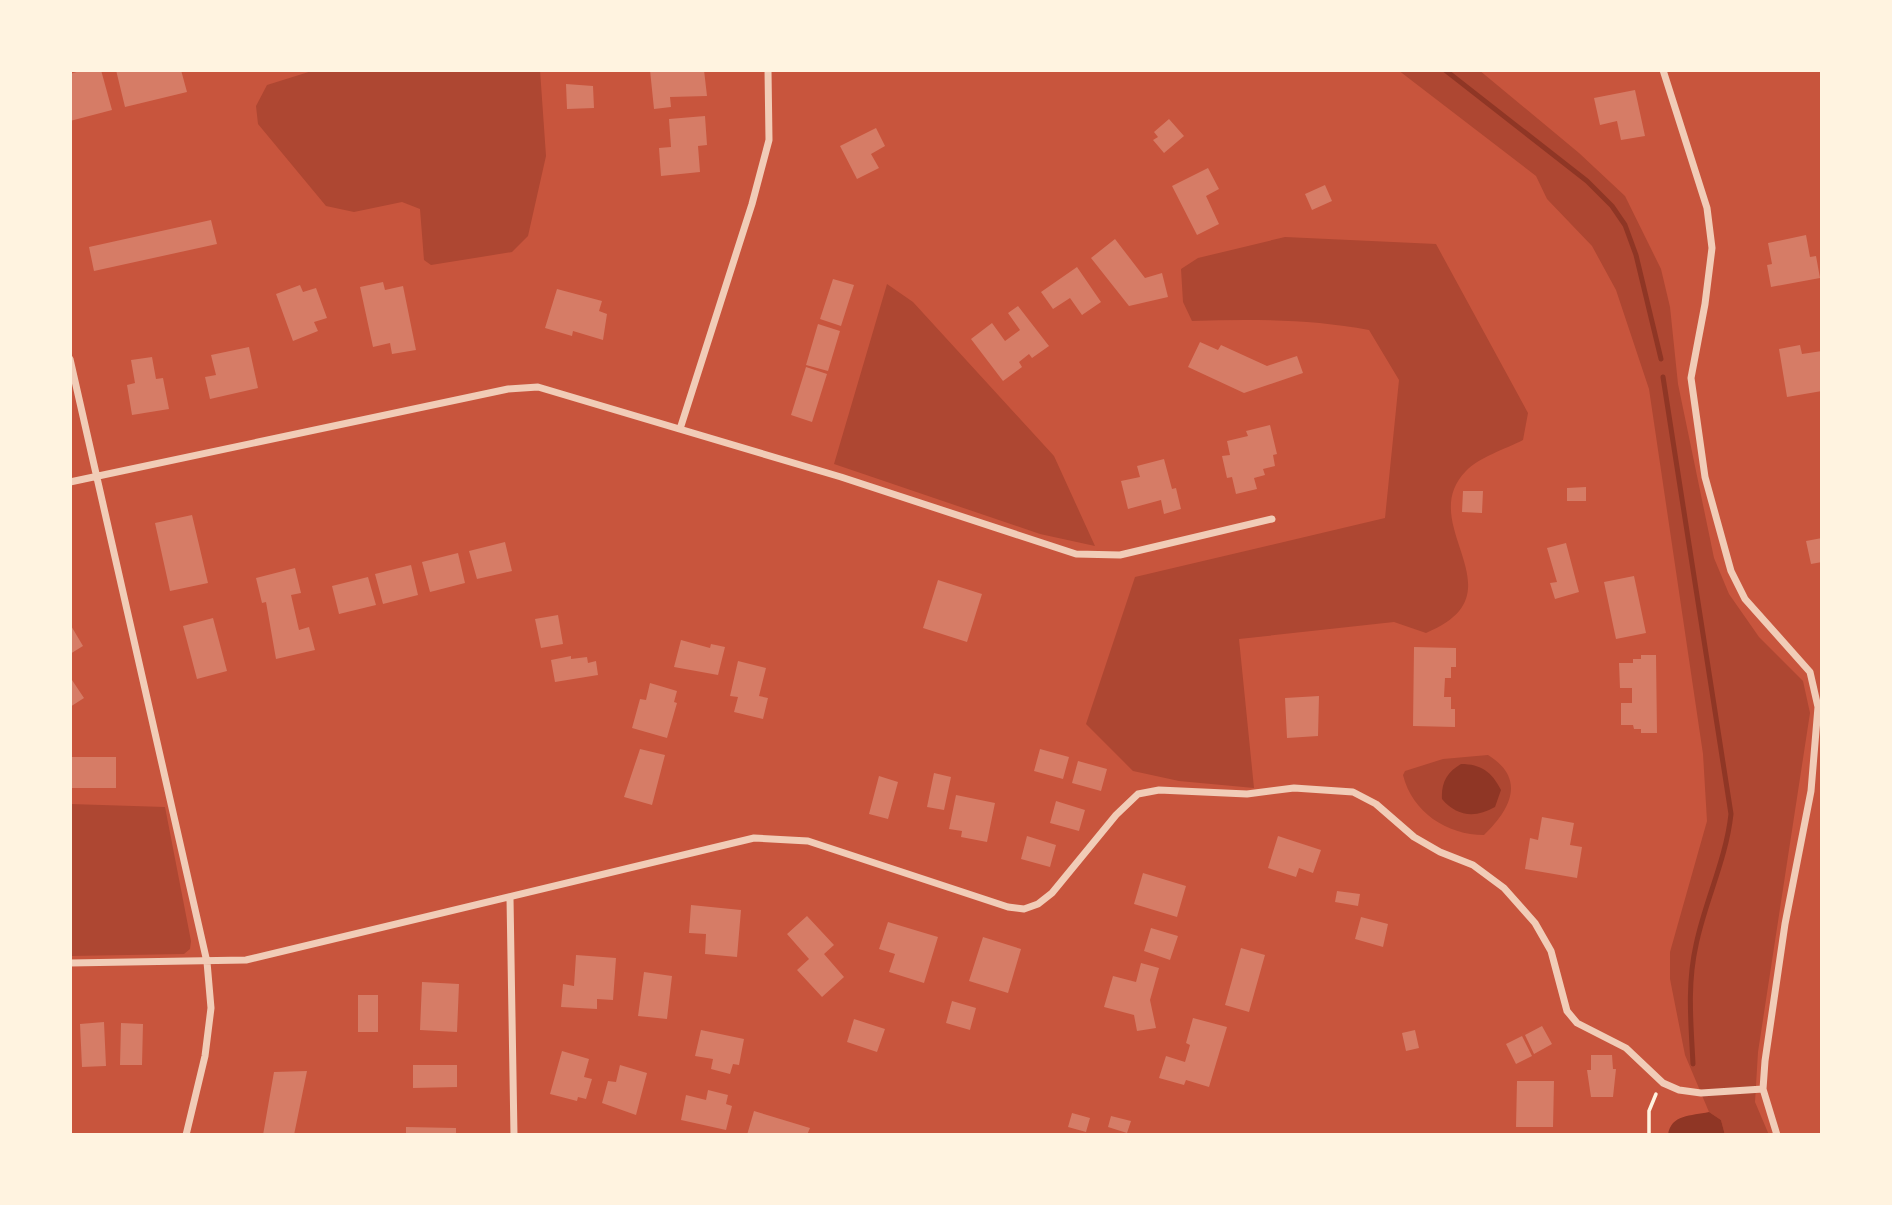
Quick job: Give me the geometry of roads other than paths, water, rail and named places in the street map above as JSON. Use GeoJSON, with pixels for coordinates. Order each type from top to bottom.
{"type":"FeatureCollection","features":[{"type":"Feature","properties":{"kind":"street"},"geometry":{"type":"LineString","coordinates":[[680,429],[752,204],[769,140],[768,70]]}},
{"type":"Feature","properties":{"kind":"street"},"geometry":{"type":"LineString","coordinates":[[1663,70],[1703,195],[1710,229],[1705,304],[1691,378],[1705,477],[1731,571],[1745,599],[1810,672],[1818,707],[1811,791],[1776,979],[1763,1089],[1777,1135]]}},
{"type":"Feature","properties":{"kind":"street"},"geometry":{"type":"LineString","coordinates":[[70,359],[207,962],[211,1008],[205,1056],[186,1135]]}},
{"type":"Feature","properties":{"kind":"street"},"geometry":{"type":"LineString","coordinates":[[70,482],[508,389],[538,387],[841,477],[1076,554],[1120,555],[1272,519]]}},
{"type":"Feature","properties":{"kind":"street"},"geometry":{"type":"LineString","coordinates":[[70,963],[246,960],[754,838],[785,837],[808,841],[1008,907],[1024,909],[1038,904],[1052,893],[1116,815],[1138,794],[1159,790],[1247,794],[1294,788],[1353,792],[1376,804],[1414,837],[1440,852],[1473,865],[1504,888],[1535,923],[1551,951],[1567,1010],[1577,1023],[1626,1048],[1663,1083],[1679,1090],[1701,1093],[1763,1089]]}},
{"type":"Feature","properties":{"kind":"street"},"geometry":{"type":"LineString","coordinates":[[510,898],[514,1134],[524,1135]]}},
{"type":"Feature","properties":{"kind":"waterway"},"geometry":{"type":"LineString","coordinates":[[1445,70],[1587,181],[1612,206],[1625,225],[1636,255],[1661,359]]}},
{"type":"Feature","properties":{"kind":"waterway"},"geometry":{"type":"LineString","coordinates":[[1663,377],[1731,814],[1725,848],[1693,960],[1690,1004],[1693,1064]]}}]}
